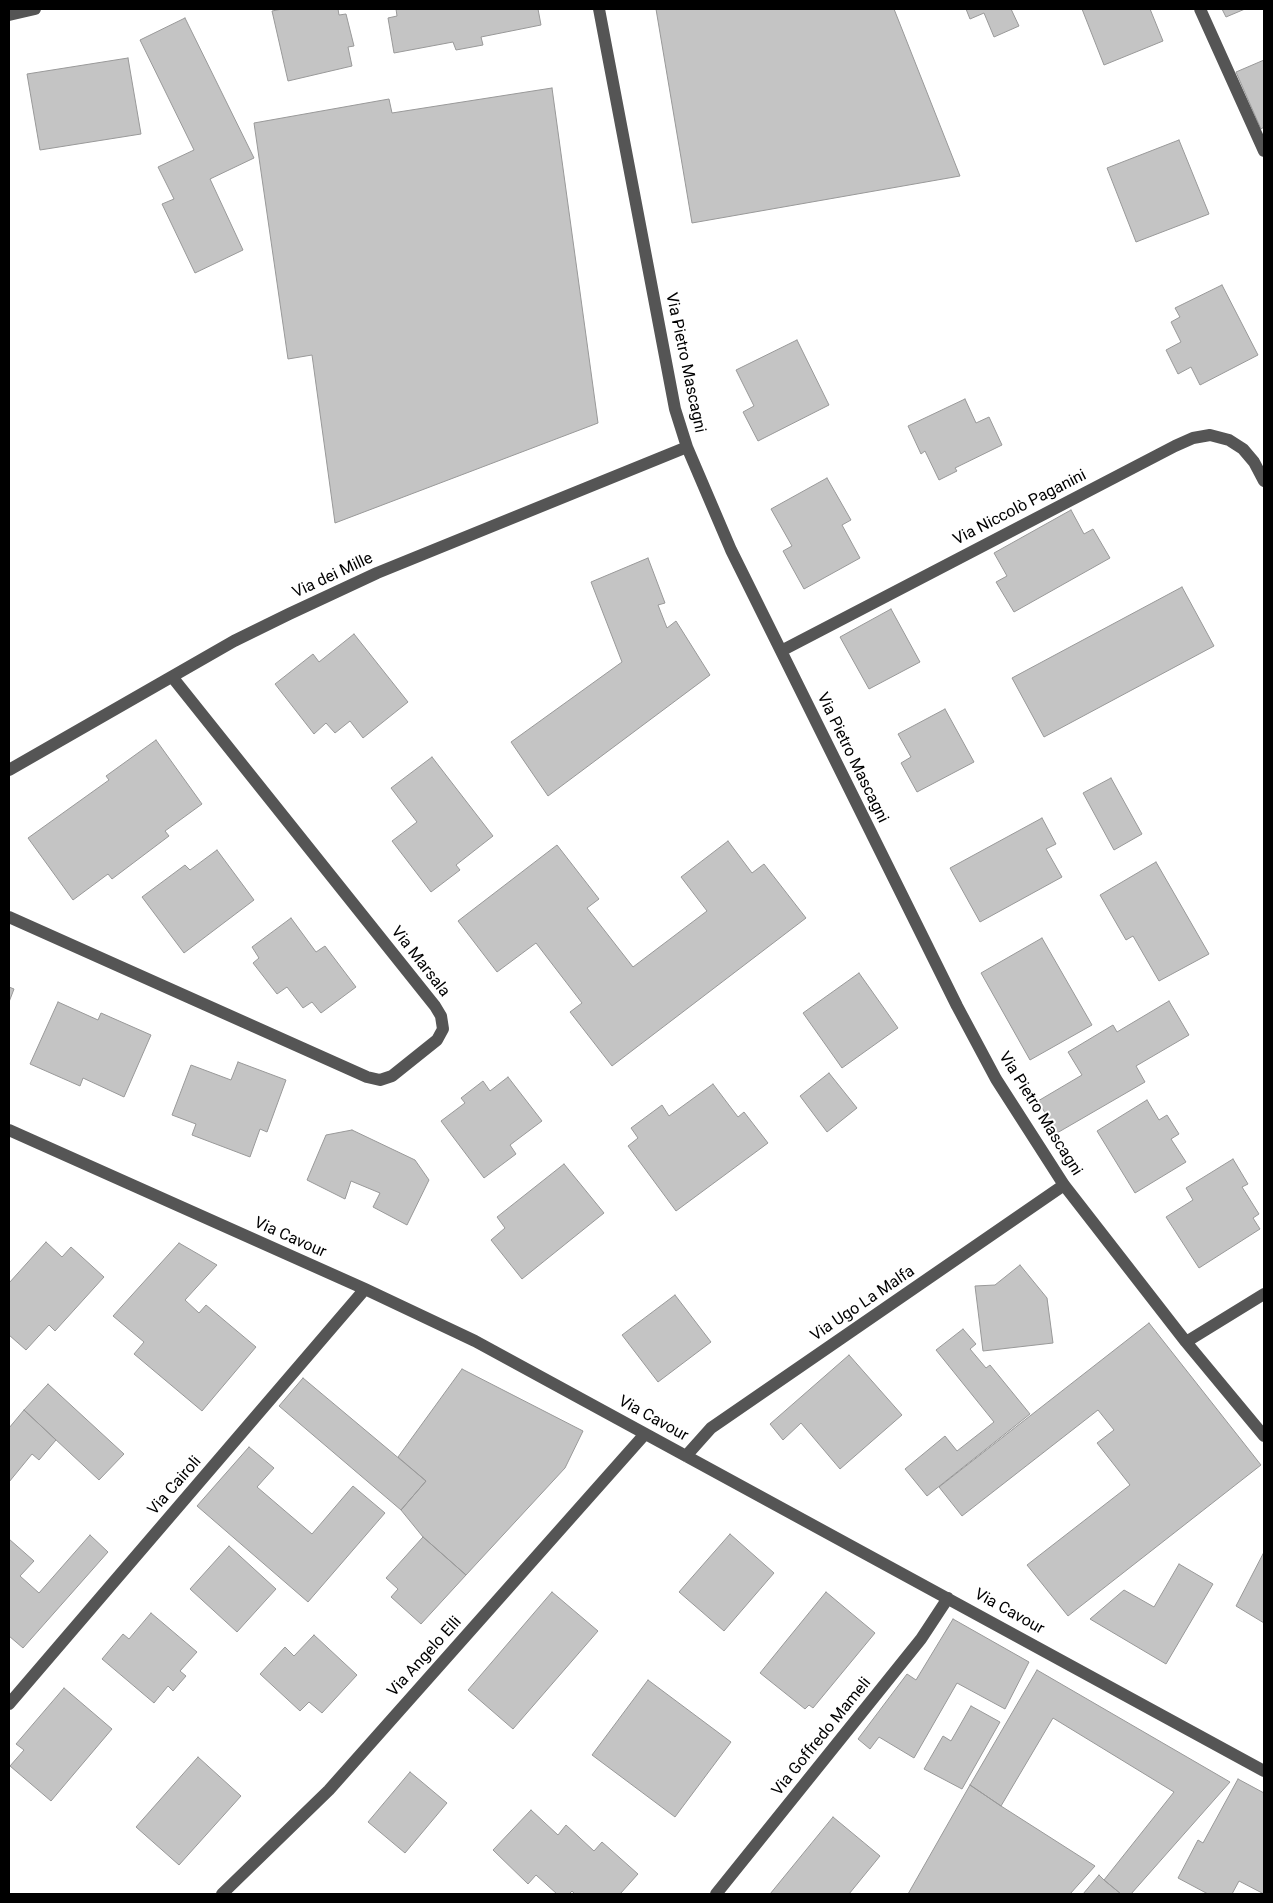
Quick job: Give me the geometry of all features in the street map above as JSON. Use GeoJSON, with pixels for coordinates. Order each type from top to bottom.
{"type":"FeatureCollection","features":[{"type":"Feature","properties":{"kind":"street"},"geometry":{"type":"LineString","coordinates":[[9,15],[35,9]]}},
{"type":"Feature","properties":{"kind":"street","name":"Via Pietro Mascagni"},"geometry":{"type":"LineString","coordinates":[[599,9],[675,409],[687,447],[731,550],[957,1006],[996,1079],[1064,1185],[1186,1342],[1264,1436]]}},
{"type":"Feature","properties":{"kind":"street"},"geometry":{"type":"LineString","coordinates":[[1200,9],[1264,151]]}},
{"type":"Feature","properties":{"kind":"street","name":"Via Niccolò Paganini"},"geometry":{"type":"LineString","coordinates":[[781,651],[1193,438],[1210,435],[1229,440],[1243,449],[1254,462],[1264,481]]}},
{"type":"Feature","properties":{"kind":"street","name":"Via dei Mille"},"geometry":{"type":"LineString","coordinates":[[9,770],[173,678],[234,641],[377,573],[687,447]]}},
{"type":"Feature","properties":{"kind":"street","name":"Via Marsala"},"geometry":{"type":"LineString","coordinates":[[9,917],[367,1077],[380,1080],[392,1076],[437,1040],[443,1029],[441,1016],[435,1006],[173,678]]}},
{"type":"Feature","properties":{"kind":"street","name":"Via Cavour"},"geometry":{"type":"LineString","coordinates":[[9,1130],[365,1289],[475,1341],[1264,1771]]}},
{"type":"Feature","properties":{"kind":"street","name":"Via Ugo La Malfa"},"geometry":{"type":"LineString","coordinates":[[686,1456],[711,1428],[1064,1185]]}},
{"type":"Feature","properties":{"kind":"street","name":"Via Cairoli"},"geometry":{"type":"LineString","coordinates":[[9,1704],[365,1289]]}},
{"type":"Feature","properties":{"kind":"street"},"geometry":{"type":"LineString","coordinates":[[1186,1342],[1264,1294]]}},
{"type":"Feature","properties":{"kind":"street","name":"Via Angelo Elli"},"geometry":{"type":"LineString","coordinates":[[222,1894],[330,1790],[645,1434]]}},
{"type":"Feature","properties":{"kind":"street","name":"Via Goffredo Mameli"},"geometry":{"type":"LineString","coordinates":[[716,1894],[921,1640],[948,1598]]}},
{"type":"Feature","properties":{"kind":"building"},"geometry":{"type":"Polygon","coordinates":[[[282,9],[338,9],[339,15],[346,14],[354,46],[348,47],[352,66],[288,81],[272,11],[282,9]]]}},
{"type":"Feature","properties":{"kind":"building"},"geometry":{"type":"Polygon","coordinates":[[[396,9],[538,9],[541,25],[481,37],[483,45],[456,50],[453,42],[394,53],[388,18],[397,16],[396,9]]]}},
{"type":"Feature","properties":{"kind":"building"},"geometry":{"type":"Polygon","coordinates":[[[656,9],[894,9],[960,176],[692,223],[656,9]]]}},
{"type":"Feature","properties":{"kind":"building"},"geometry":{"type":"Polygon","coordinates":[[[966,9],[1011,9],[1019,26],[994,37],[984,13],[970,19],[966,9]]]}},
{"type":"Feature","properties":{"kind":"building"},"geometry":{"type":"Polygon","coordinates":[[[1082,9],[1150,9],[1163,41],[1104,65],[1082,9]]]}},
{"type":"Feature","properties":{"kind":"building"},"geometry":{"type":"Polygon","coordinates":[[[1222,9],[1245,9],[1226,17],[1222,9]]]}},
{"type":"Feature","properties":{"kind":"building"},"geometry":{"type":"Polygon","coordinates":[[[185,18],[254,158],[210,179],[243,250],[195,273],[162,204],[174,199],[158,167],[194,150],[140,40],[185,18]]]}},
{"type":"Feature","properties":{"kind":"building"},"geometry":{"type":"Polygon","coordinates":[[[128,58],[141,134],[40,150],[27,74],[128,58]]]}},
{"type":"Feature","properties":{"kind":"building"},"geometry":{"type":"Polygon","coordinates":[[[1264,60],[1264,127],[1261,129],[1236,72],[1264,60]]]}},
{"type":"Feature","properties":{"kind":"building"},"geometry":{"type":"Polygon","coordinates":[[[552,88],[598,423],[335,523],[312,355],[288,359],[254,123],[389,99],[392,113],[552,88]]]}},
{"type":"Feature","properties":{"kind":"building"},"geometry":{"type":"Polygon","coordinates":[[[1179,140],[1209,214],[1136,242],[1107,168],[1179,140]]]}},
{"type":"Feature","properties":{"kind":"building"},"geometry":{"type":"Polygon","coordinates":[[[1222,285],[1258,355],[1200,385],[1191,367],[1178,374],[1166,350],[1181,342],[1171,322],[1180,317],[1175,308],[1222,285]]]}},
{"type":"Feature","properties":{"kind":"building"},"geometry":{"type":"Polygon","coordinates":[[[797,340],[829,405],[758,441],[743,412],[754,406],[736,370],[797,340]]]}},
{"type":"Feature","properties":{"kind":"building"},"geometry":{"type":"Polygon","coordinates":[[[965,399],[976,423],[989,417],[1002,445],[955,468],[957,471],[939,480],[925,451],[921,454],[908,426],[965,399]]]}},
{"type":"Feature","properties":{"kind":"building"},"geometry":{"type":"Polygon","coordinates":[[[827,478],[851,520],[842,525],[860,558],[804,589],[783,551],[792,546],[771,509],[827,478]]]}},
{"type":"Feature","properties":{"kind":"building"},"geometry":{"type":"Polygon","coordinates":[[[1071,510],[1084,534],[1093,529],[1110,558],[1014,612],[996,582],[1007,576],[994,553],[1071,510]]]}},
{"type":"Feature","properties":{"kind":"building"},"geometry":{"type":"Polygon","coordinates":[[[648,558],[665,603],[658,605],[667,628],[676,621],[710,675],[548,796],[511,742],[622,662],[591,582],[648,558]]]}},
{"type":"Feature","properties":{"kind":"building"},"geometry":{"type":"Polygon","coordinates":[[[1182,587],[1214,646],[1044,737],[1012,678],[1182,587]]]}},
{"type":"Feature","properties":{"kind":"building"},"geometry":{"type":"Polygon","coordinates":[[[891,609],[920,662],[869,689],[840,637],[891,609]]]}},
{"type":"Feature","properties":{"kind":"building"},"geometry":{"type":"Polygon","coordinates":[[[354,634],[408,702],[363,738],[350,721],[335,733],[326,723],[314,734],[275,684],[313,654],[319,662],[354,634]]]}},
{"type":"Feature","properties":{"kind":"building"},"geometry":{"type":"Polygon","coordinates":[[[945,709],[974,762],[917,792],[901,763],[911,757],[898,734],[945,709]]]}},
{"type":"Feature","properties":{"kind":"building"},"geometry":{"type":"Polygon","coordinates":[[[156,740],[202,804],[165,831],[169,836],[112,879],[108,874],[73,900],[28,838],[109,780],[106,776],[156,740]]]}},
{"type":"Feature","properties":{"kind":"building"},"geometry":{"type":"Polygon","coordinates":[[[432,757],[493,836],[456,865],[460,870],[431,892],[392,841],[417,822],[391,788],[432,757]]]}},
{"type":"Feature","properties":{"kind":"building"},"geometry":{"type":"Polygon","coordinates":[[[1111,778],[1142,834],[1114,850],[1083,793],[1111,778]]]}},
{"type":"Feature","properties":{"kind":"building"},"geometry":{"type":"Polygon","coordinates":[[[1042,818],[1056,844],[1046,849],[1062,877],[980,922],[950,868],[1042,818]]]}},
{"type":"Feature","properties":{"kind":"building"},"geometry":{"type":"Polygon","coordinates":[[[728,841],[752,873],[764,864],[806,918],[612,1066],[570,1012],[582,1003],[536,943],[497,972],[458,921],[557,845],[599,899],[587,908],[633,967],[707,911],[681,877],[728,841]]]}},
{"type":"Feature","properties":{"kind":"building"},"geometry":{"type":"Polygon","coordinates":[[[217,850],[254,900],[184,953],[142,897],[185,865],[190,870],[217,850]]]}},
{"type":"Feature","properties":{"kind":"building"},"geometry":{"type":"Polygon","coordinates":[[[1156,862],[1209,954],[1159,981],[1133,936],[1126,940],[1100,895],[1156,862]]]}},
{"type":"Feature","properties":{"kind":"building"},"geometry":{"type":"Polygon","coordinates":[[[291,918],[316,952],[325,946],[356,987],[321,1013],[312,1002],[303,1008],[287,987],[277,994],[253,963],[259,958],[252,947],[291,918]]]}},
{"type":"Feature","properties":{"kind":"building"},"geometry":{"type":"Polygon","coordinates":[[[1042,938],[1092,1025],[1030,1060],[981,973],[1042,938]]]}},
{"type":"Feature","properties":{"kind":"building"},"geometry":{"type":"Polygon","coordinates":[[[859,973],[898,1028],[842,1068],[803,1013],[859,973]]]}},
{"type":"Feature","properties":{"kind":"building"},"geometry":{"type":"Polygon","coordinates":[[[9,987],[14,989],[9,1002],[9,987]]]}},
{"type":"Feature","properties":{"kind":"building"},"geometry":{"type":"Polygon","coordinates":[[[1169,1001],[1189,1035],[1136,1066],[1145,1082],[1057,1133],[1038,1101],[1082,1075],[1068,1052],[1113,1025],[1117,1032],[1169,1001]]]}},
{"type":"Feature","properties":{"kind":"building"},"geometry":{"type":"Polygon","coordinates":[[[58,1002],[98,1020],[101,1013],[151,1035],[124,1097],[83,1078],[80,1086],[30,1064],[58,1002]]]}},
{"type":"Feature","properties":{"kind":"building"},"geometry":{"type":"Polygon","coordinates":[[[238,1062],[286,1080],[267,1132],[260,1129],[250,1157],[192,1135],[196,1124],[172,1115],[191,1065],[231,1080],[238,1062]]]}},
{"type":"Feature","properties":{"kind":"building"},"geometry":{"type":"Polygon","coordinates":[[[829,1073],[857,1108],[827,1132],[800,1096],[829,1073]]]}},
{"type":"Feature","properties":{"kind":"building"},"geometry":{"type":"Polygon","coordinates":[[[508,1077],[542,1121],[510,1145],[516,1154],[484,1178],[441,1121],[465,1103],[461,1098],[483,1081],[490,1091],[508,1077]]]}},
{"type":"Feature","properties":{"kind":"building"},"geometry":{"type":"Polygon","coordinates":[[[713,1084],[738,1117],[744,1112],[768,1143],[676,1211],[628,1146],[638,1138],[631,1128],[662,1105],[669,1116],[713,1084]]]}},
{"type":"Feature","properties":{"kind":"building"},"geometry":{"type":"Polygon","coordinates":[[[1147,1100],[1159,1120],[1167,1115],[1179,1134],[1171,1139],[1186,1162],[1135,1193],[1097,1131],[1147,1100]]]}},
{"type":"Feature","properties":{"kind":"building"},"geometry":{"type":"Polygon","coordinates":[[[352,1130],[415,1160],[429,1180],[407,1225],[373,1207],[380,1193],[351,1181],[345,1199],[307,1180],[326,1135],[352,1130]]]}},
{"type":"Feature","properties":{"kind":"building"},"geometry":{"type":"Polygon","coordinates":[[[1233,1159],[1248,1184],[1242,1187],[1259,1214],[1253,1218],[1260,1229],[1199,1268],[1166,1217],[1193,1200],[1186,1188],[1233,1159]]]}},
{"type":"Feature","properties":{"kind":"building"},"geometry":{"type":"Polygon","coordinates":[[[564,1164],[604,1213],[522,1279],[491,1240],[505,1228],[497,1217],[564,1164]]]}},
{"type":"Feature","properties":{"kind":"building"},"geometry":{"type":"Polygon","coordinates":[[[46,1242],[62,1257],[71,1247],[104,1277],[55,1331],[49,1325],[26,1350],[9,1335],[9,1283],[46,1242]]]}},
{"type":"Feature","properties":{"kind":"building"},"geometry":{"type":"Polygon","coordinates":[[[179,1243],[217,1265],[185,1300],[199,1313],[206,1305],[256,1347],[202,1411],[134,1354],[144,1342],[113,1316],[179,1243]]]}},
{"type":"Feature","properties":{"kind":"building"},"geometry":{"type":"Polygon","coordinates":[[[1020,1265],[1047,1298],[1053,1343],[983,1351],[975,1286],[995,1285],[1020,1265]]]}},
{"type":"Feature","properties":{"kind":"building"},"geometry":{"type":"Polygon","coordinates":[[[675,1295],[711,1342],[658,1382],[622,1335],[675,1295]]]}},
{"type":"Feature","properties":{"kind":"building"},"geometry":{"type":"Polygon","coordinates":[[[1149,1323],[1261,1465],[1068,1616],[1027,1565],[1130,1485],[1097,1443],[1114,1430],[1098,1410],[962,1516],[939,1487],[1149,1323]]]}},
{"type":"Feature","properties":{"kind":"building"},"geometry":{"type":"Polygon","coordinates":[[[963,1329],[976,1344],[970,1349],[986,1368],[990,1365],[1030,1414],[927,1496],[905,1469],[945,1436],[957,1451],[994,1422],[936,1350],[963,1329]]]}},
{"type":"Feature","properties":{"kind":"building"},"geometry":{"type":"Polygon","coordinates":[[[849,1355],[902,1415],[840,1469],[801,1423],[783,1440],[770,1424],[849,1355]]]}},
{"type":"Feature","properties":{"kind":"building"},"geometry":{"type":"Polygon","coordinates":[[[462,1369],[583,1431],[565,1468],[466,1575],[423,1537],[401,1510],[426,1481],[398,1457],[462,1369]]]}},
{"type":"Feature","properties":{"kind":"building"},"geometry":{"type":"Polygon","coordinates":[[[303,1378],[426,1481],[401,1510],[279,1406],[303,1378]]]}},
{"type":"Feature","properties":{"kind":"building"},"geometry":{"type":"Polygon","coordinates":[[[48,1384],[124,1454],[99,1480],[24,1410],[48,1384]]]}},
{"type":"Feature","properties":{"kind":"building"},"geometry":{"type":"Polygon","coordinates":[[[24,1410],[56,1440],[39,1460],[32,1454],[9,1482],[9,1428],[24,1410]]]}},
{"type":"Feature","properties":{"kind":"building"},"geometry":{"type":"Polygon","coordinates":[[[249,1447],[274,1468],[257,1487],[312,1534],[353,1486],[385,1513],[308,1602],[197,1506],[249,1447]]]}},
{"type":"Feature","properties":{"kind":"building"},"geometry":{"type":"Polygon","coordinates":[[[730,1534],[774,1573],[724,1631],[679,1592],[730,1534]]]}},
{"type":"Feature","properties":{"kind":"building"},"geometry":{"type":"Polygon","coordinates":[[[90,1535],[108,1552],[23,1648],[9,1636],[9,1539],[34,1561],[20,1576],[39,1593],[90,1535]]]}},
{"type":"Feature","properties":{"kind":"building"},"geometry":{"type":"Polygon","coordinates":[[[423,1537],[466,1575],[421,1624],[391,1597],[398,1589],[386,1578],[423,1537]]]}},
{"type":"Feature","properties":{"kind":"building"},"geometry":{"type":"Polygon","coordinates":[[[229,1546],[276,1589],[237,1632],[190,1589],[229,1546]]]}},
{"type":"Feature","properties":{"kind":"building"},"geometry":{"type":"Polygon","coordinates":[[[1264,1552],[1264,1623],[1236,1606],[1264,1552]]]}},
{"type":"Feature","properties":{"kind":"building"},"geometry":{"type":"Polygon","coordinates":[[[1179,1564],[1213,1584],[1166,1664],[1090,1619],[1124,1590],[1154,1607],[1179,1564]]]}},
{"type":"Feature","properties":{"kind":"building"},"geometry":{"type":"Polygon","coordinates":[[[552,1592],[598,1631],[513,1729],[468,1690],[552,1592]]]}},
{"type":"Feature","properties":{"kind":"building"},"geometry":{"type":"Polygon","coordinates":[[[826,1592],[875,1633],[813,1708],[809,1705],[805,1709],[760,1673],[826,1592]]]}},
{"type":"Feature","properties":{"kind":"building"},"geometry":{"type":"Polygon","coordinates":[[[151,1613],[197,1652],[180,1671],[186,1676],[173,1691],[168,1686],[154,1703],[102,1659],[123,1634],[129,1639],[151,1613]]]}},
{"type":"Feature","properties":{"kind":"building"},"geometry":{"type":"Polygon","coordinates":[[[953,1619],[1029,1662],[1005,1709],[957,1683],[914,1758],[879,1737],[870,1749],[858,1739],[907,1674],[916,1680],[953,1619]]]}},
{"type":"Feature","properties":{"kind":"building"},"geometry":{"type":"Polygon","coordinates":[[[314,1635],[357,1675],[322,1713],[309,1702],[300,1711],[260,1674],[285,1647],[294,1656],[314,1635]]]}},
{"type":"Feature","properties":{"kind":"building"},"geometry":{"type":"Polygon","coordinates":[[[1037,1670],[1230,1782],[1131,1894],[1121,1894],[1104,1880],[1174,1792],[1053,1718],[1001,1806],[970,1785],[1037,1670]]]}},
{"type":"Feature","properties":{"kind":"building"},"geometry":{"type":"Polygon","coordinates":[[[648,1680],[731,1742],[675,1817],[592,1755],[648,1680]]]}},
{"type":"Feature","properties":{"kind":"building"},"geometry":{"type":"Polygon","coordinates":[[[64,1688],[112,1729],[51,1801],[10,1766],[24,1750],[16,1744],[64,1688]]]}},
{"type":"Feature","properties":{"kind":"building"},"geometry":{"type":"Polygon","coordinates":[[[971,1706],[1000,1722],[962,1789],[924,1769],[943,1736],[951,1741],[971,1706]]]}},
{"type":"Feature","properties":{"kind":"building"},"geometry":{"type":"Polygon","coordinates":[[[198,1757],[241,1796],[179,1865],[136,1827],[198,1757]]]}},
{"type":"Feature","properties":{"kind":"building"},"geometry":{"type":"Polygon","coordinates":[[[410,1772],[447,1803],[405,1853],[368,1822],[410,1772]]]}},
{"type":"Feature","properties":{"kind":"building"},"geometry":{"type":"Polygon","coordinates":[[[1238,1779],[1264,1793],[1264,1894],[1239,1881],[1232,1894],[1208,1894],[1178,1878],[1198,1840],[1203,1843],[1238,1779]]]}},
{"type":"Feature","properties":{"kind":"building"},"geometry":{"type":"Polygon","coordinates":[[[970,1785],[1095,1866],[1070,1894],[908,1894],[970,1785]]]}},
{"type":"Feature","properties":{"kind":"building"},"geometry":{"type":"Polygon","coordinates":[[[531,1810],[558,1835],[566,1825],[594,1851],[602,1842],[638,1874],[620,1894],[575,1894],[572,1891],[569,1894],[557,1894],[536,1875],[528,1884],[493,1850],[531,1810]]]}},
{"type":"Feature","properties":{"kind":"building"},"geometry":{"type":"Polygon","coordinates":[[[833,1817],[880,1856],[849,1894],[770,1894],[833,1817]]]}},
{"type":"Feature","properties":{"kind":"building"},"geometry":{"type":"Polygon","coordinates":[[[1099,1875],[1104,1880],[1121,1894],[1083,1894],[1099,1875]]]}}]}
